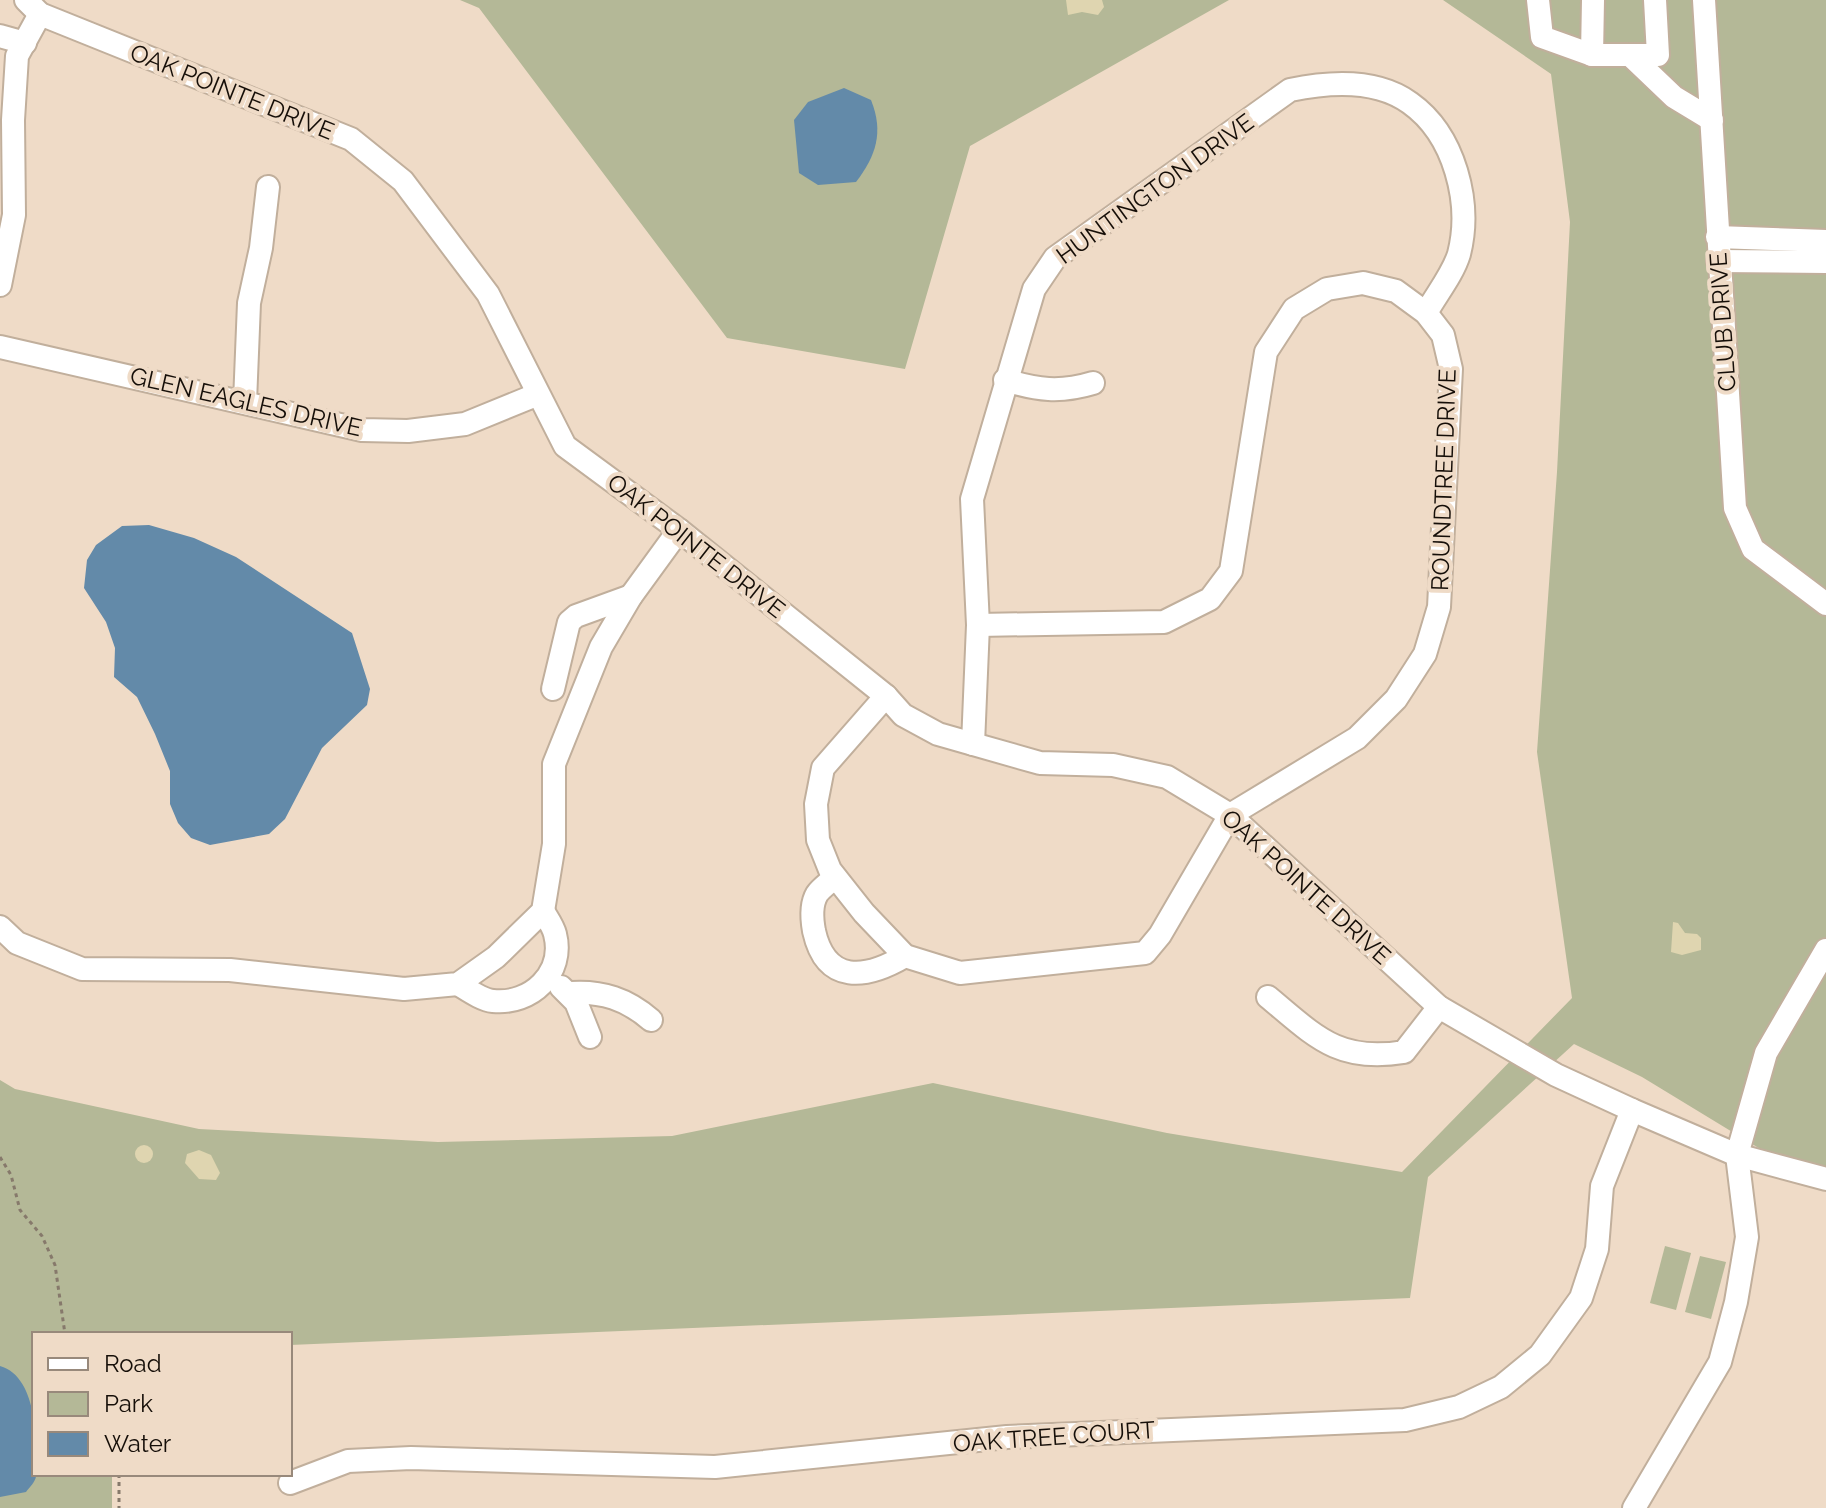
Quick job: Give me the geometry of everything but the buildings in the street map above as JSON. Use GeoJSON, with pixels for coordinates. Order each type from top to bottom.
{"type":"FeatureCollection","features":[{"type":"Feature","properties":{"kind":"street"},"geometry":{"type":"LineString","coordinates":[[1538,0],[1542,37],[1592,55],[1658,55],[1655,0]]}},
{"type":"Feature","properties":{"kind":"street"},"geometry":{"type":"LineString","coordinates":[[1592,55],[1593,0]]}},
{"type":"Feature","properties":{"kind":"street","name":"CLUB DRIVE"},"geometry":{"type":"LineString","coordinates":[[1704,0],[1735,508],[1753,549],[1826,604]]}},
{"type":"Feature","properties":{"kind":"street"},"geometry":{"type":"LineString","coordinates":[[0,285],[14,215],[13,120],[17,56],[25,43],[33,7]]}},
{"type":"Feature","properties":{"kind":"street","name":"OAK POINTE DRIVE"},"geometry":{"type":"LineString","coordinates":[[33,7],[351,139],[382,161],[403,181],[488,294],[536,395],[565,446],[679,530],[886,696],[903,715],[938,734],[1040,763],[1113,765],[1167,777],[1230,815],[1439,1007],[1556,1075],[1632,1110],[1737,1155],[1826,1179]]}},
{"type":"Feature","properties":{"kind":"street"},"geometry":{"type":"LineString","coordinates":[[0,36],[25,43]]}},
{"type":"Feature","properties":{"kind":"street"},"geometry":{"type":"LineString","coordinates":[[1630,55],[1674,97],[1712,120]]}},
{"type":"Feature","properties":{"kind":"street","name":"HUNTINGTON DRIVE"},"geometry":{"type":"LineString","coordinates":[[973,744],[978,625],[972,499],[1034,289],[1055,258],[1290,90],[1328,82],[1380,89],[1410,103],[1442,139],[1459,181],[1465,213],[1458,256],[1426,313]]}},
{"type":"Feature","properties":{"kind":"street"},"geometry":{"type":"LineString","coordinates":[[245,402],[249,303],[261,248],[268,187]]}},
{"type":"Feature","properties":{"kind":"street"},"geometry":{"type":"LineString","coordinates":[[1717,237],[1826,241]]}},
{"type":"Feature","properties":{"kind":"street"},"geometry":{"type":"LineString","coordinates":[[1718,261],[1826,262]]}},
{"type":"Feature","properties":{"kind":"street","name":"ROUNDTREE DRIVE"},"geometry":{"type":"LineString","coordinates":[[978,625],[1164,622],[1210,599],[1231,571],[1266,352],[1294,309],[1327,289],[1363,283],[1396,291],[1426,313],[1443,335],[1451,369],[1439,607],[1425,654],[1396,699],[1357,738],[1230,815]]}},
{"type":"Feature","properties":{"kind":"street","name":"GLEN EAGLES DRIVE"},"geometry":{"type":"LineString","coordinates":[[0,347],[362,430],[408,431],[465,424],[536,395]]}},
{"type":"Feature","properties":{"kind":"street"},"geometry":{"type":"LineString","coordinates":[[1005,380],[1037,390],[1066,392],[1093,383]]}},
{"type":"Feature","properties":{"kind":"street"},"geometry":{"type":"LineString","coordinates":[[0,927],[17,943],[82,969],[230,970],[404,989],[458,984],[496,957],[543,911],[554,844],[554,764],[601,647],[631,596],[679,530]]}},
{"type":"Feature","properties":{"kind":"street"},"geometry":{"type":"LineString","coordinates":[[553,689],[569,622],[576,616],[631,596]]}},
{"type":"Feature","properties":{"kind":"street"},"geometry":{"type":"LineString","coordinates":[[886,696],[823,768],[816,804],[818,840],[835,877],[905,956],[960,973],[1145,953],[1160,935],[1230,815]]}},
{"type":"Feature","properties":{"kind":"street"},"geometry":{"type":"LineString","coordinates":[[835,877],[817,893],[813,907],[818,946],[829,963],[854,974],[874,972],[905,956]]}},
{"type":"Feature","properties":{"kind":"street"},"geometry":{"type":"LineString","coordinates":[[458,984],[490,1001],[519,999],[540,988],[556,964],[555,934],[543,911]]}},
{"type":"Feature","properties":{"kind":"street"},"geometry":{"type":"LineString","coordinates":[[1634,1508],[1720,1362],[1736,1302],[1747,1237],[1737,1155],[1766,1053],[1826,950]]}},
{"type":"Feature","properties":{"kind":"street"},"geometry":{"type":"LineString","coordinates":[[547,978],[571,993],[613,997],[629,1002],[651,1020]]}},
{"type":"Feature","properties":{"kind":"street"},"geometry":{"type":"LineString","coordinates":[[571,993],[590,1037]]}},
{"type":"Feature","properties":{"kind":"street"},"geometry":{"type":"LineString","coordinates":[[1268,997],[1326,1045],[1352,1054],[1404,1052],[1439,1007]]}},
{"type":"Feature","properties":{"kind":"street","name":"OAK TREE COURT"},"geometry":{"type":"LineString","coordinates":[[290,1483],[348,1461],[411,1458],[715,1467],[1007,1437],[1405,1420],[1459,1407],[1501,1387],[1540,1355],[1581,1298],[1597,1249],[1602,1186],[1632,1110]]}},
{"type":"Feature","properties":{"kind":"path"},"geometry":{"type":"LineString","coordinates":[[0,1157],[11,1175],[20,1210],[42,1236],[55,1265],[65,1332]]}},
{"type":"Feature","properties":{"kind":"path"},"geometry":{"type":"LineString","coordinates":[[119,1476],[119,1508]]}},
{"type":"Feature","properties":{"kind":"green space"},"geometry":{"type":"Polygon","coordinates":[[[460,0],[1229,0],[970,146],[905,369],[727,338],[479,8],[460,0]]]}},
{"type":"Feature","properties":{"kind":"green space"},"geometry":{"type":"Polygon","coordinates":[[[1443,0],[1826,0],[1826,1189],[1642,1077],[1574,1044],[1428,1177],[1410,1298],[292,1345],[292,1332],[32,1332],[32,1476],[112,1476],[112,1508],[0,1508],[0,1080],[15,1089],[199,1129],[438,1142],[672,1136],[933,1083],[1167,1133],[1402,1172],[1572,998],[1537,752],[1557,472],[1570,222],[1551,74],[1443,0]]]}},
{"type":"Feature","properties":{"kind":"green space"},"geometry":{"type":"Polygon","coordinates":[[[1665,1246],[1691,1253],[1676,1310],[1650,1303],[1665,1246]]]}},
{"type":"Feature","properties":{"kind":"green space"},"geometry":{"type":"Polygon","coordinates":[[[1700,1256],[1726,1262],[1711,1319],[1685,1312],[1700,1256]]]}},
{"type":"Feature","properties":{"kind":"sand"},"geometry":{"type":"Polygon","coordinates":[[[1066,0],[1102,0],[1104,7],[1098,15],[1082,12],[1068,15],[1066,0]]]}},
{"type":"Feature","properties":{"kind":"sand"},"geometry":{"type":"Polygon","coordinates":[[[1673,922],[1678,923],[1685,933],[1697,934],[1701,938],[1701,950],[1682,955],[1671,952],[1673,922]]]}},
{"type":"Feature","properties":{"kind":"sand"},"geometry":{"type":"Polygon","coordinates":[[[140,1145],[148,1145],[153,1154],[151,1161],[140,1163],[135,1158],[135,1150],[140,1145]]]}},
{"type":"Feature","properties":{"kind":"sand"},"geometry":{"type":"Polygon","coordinates":[[[199,1150],[211,1155],[220,1173],[216,1180],[199,1179],[185,1163],[187,1154],[199,1150]]]}},
{"type":"Feature","properties":{"kind":"water"},"geometry":{"type":"Polygon","coordinates":[[[844,88],[871,100],[877,123],[876,143],[869,163],[856,182],[818,185],[799,173],[794,120],[808,102],[844,88]]]}},
{"type":"Feature","properties":{"kind":"water"},"geometry":{"type":"Polygon","coordinates":[[[149,525],[194,538],[236,557],[352,633],[370,689],[367,705],[322,748],[285,819],[269,834],[210,845],[191,838],[178,823],[170,804],[170,771],[155,734],[137,697],[114,677],[115,648],[106,622],[84,588],[87,560],[96,545],[122,526],[149,525]]]}},
{"type":"Feature","properties":{"kind":"water"},"geometry":{"type":"Polygon","coordinates":[[[0,1366],[13,1373],[29,1398],[32,1410],[32,1476],[36,1478],[26,1492],[0,1497],[0,1366]]]}}]}
